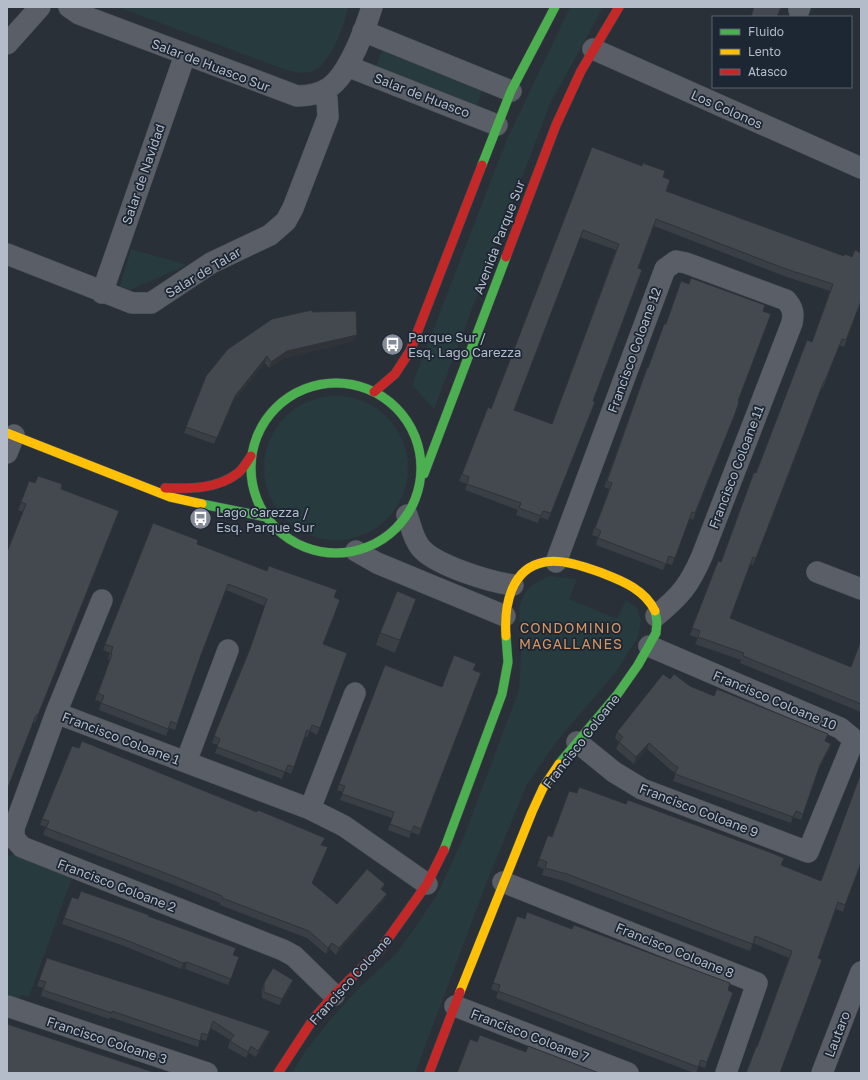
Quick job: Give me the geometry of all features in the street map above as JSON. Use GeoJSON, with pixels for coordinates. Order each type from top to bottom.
{"type":"FeatureCollection","features":[{"type":"Feature","properties":{"kind":"street"},"geometry":{"type":"LineString","coordinates":[[7,44],[40,7]]}},
{"type":"Feature","properties":{"kind":"street","name":"Salar de Huasco Sur"},"geometry":{"type":"LineString","coordinates":[[69,7],[79,14],[292,95],[311,95],[324,91]]}},
{"type":"Feature","properties":{"kind":"street"},"geometry":{"type":"LineString","coordinates":[[324,91],[335,83],[347,66],[372,7]]}},
{"type":"Feature","properties":{"kind":"street"},"geometry":{"type":"LineString","coordinates":[[374,392],[392,380],[403,366],[511,91],[555,7]]}},
{"type":"Feature","properties":{"kind":"street","name":"Avenida Parque Sur"},"geometry":{"type":"LineString","coordinates":[[420,484],[556,125],[576,81],[618,7]]}},
{"type":"Feature","properties":{"kind":"street"},"geometry":{"type":"LineString","coordinates":[[363,31],[511,91]]}},
{"type":"Feature","properties":{"kind":"street","name":"Los Colonos"},"geometry":{"type":"LineString","coordinates":[[593,49],[861,168]]}},
{"type":"Feature","properties":{"kind":"street","name":"Salar de Navidad"},"geometry":{"type":"LineString","coordinates":[[102,293],[185,54]]}},
{"type":"Feature","properties":{"kind":"street","name":"Salar de Huasco"},"geometry":{"type":"LineString","coordinates":[[347,66],[497,125]]}},
{"type":"Feature","properties":{"kind":"street","name":"Salar de Talar"},"geometry":{"type":"LineString","coordinates":[[7,254],[102,293],[132,303],[151,303],[211,263],[270,235],[286,221],[293,208],[328,117],[328,99],[324,91]]}},
{"type":"Feature","properties":{"kind":"street","name":"Francisco Coloane 12"},"geometry":{"type":"LineString","coordinates":[[556,562],[665,269],[676,261],[686,263],[786,300],[792,306]]}},
{"type":"Feature","properties":{"kind":"street","name":"Francisco Coloane 11"},"geometry":{"type":"LineString","coordinates":[[656,616],[684,591],[693,577],[792,323],[794,315],[792,306]]}},
{"type":"Feature","properties":{"kind":"street"},"geometry":{"type":"LineString","coordinates":[[333,383],[354,384],[374,392],[393,404],[413,430],[422,462],[420,484],[417,495],[407,515],[385,538],[356,551],[322,552],[300,546],[281,534],[266,517],[257,501],[252,483],[251,456],[257,435],[268,416],[283,401],[301,390],[333,383]]}},
{"type":"Feature","properties":{"kind":"street"},"geometry":{"type":"LineString","coordinates":[[9,440],[146,486],[170,497],[266,517]]}},
{"type":"Feature","properties":{"kind":"street"},"geometry":{"type":"LineString","coordinates":[[146,486],[167,488],[195,487],[225,480],[238,472],[251,456]]}},
{"type":"Feature","properties":{"kind":"street"},"geometry":{"type":"LineString","coordinates":[[407,515],[415,540],[428,554],[479,577],[496,583],[513,585]]}},
{"type":"Feature","properties":{"kind":"street"},"geometry":{"type":"LineString","coordinates":[[356,551],[377,563],[505,616]]}},
{"type":"Feature","properties":{"kind":"street","name":"Francisco Coloane"},"geometry":{"type":"LineString","coordinates":[[278,1073],[314,1018],[334,995],[380,950],[427,884],[436,868],[502,694],[506,678],[508,658],[505,616],[508,596],[513,585],[523,573],[540,564],[556,562],[581,566],[639,590],[649,602],[656,616],[657,628],[649,646],[628,679],[545,784],[503,882],[429,1073]]}},
{"type":"Feature","properties":{"kind":"street"},"geometry":{"type":"LineString","coordinates":[[817,572],[861,589]]}},
{"type":"Feature","properties":{"kind":"street","name":"Francisco Coloane 2"},"geometry":{"type":"LineString","coordinates":[[102,600],[56,713],[14,828],[11,842],[22,848],[284,950],[294,956],[334,995]]}},
{"type":"Feature","properties":{"kind":"street","name":"Francisco Coloane 10"},"geometry":{"type":"LineString","coordinates":[[649,646],[840,728],[851,737],[853,742],[808,852]]}},
{"type":"Feature","properties":{"kind":"street","name":"Francisco Coloane 1"},"geometry":{"type":"LineString","coordinates":[[186,762],[228,650]]}},
{"type":"Feature","properties":{"kind":"street"},"geometry":{"type":"LineString","coordinates":[[310,809],[355,693]]}},
{"type":"Feature","properties":{"kind":"street","name":"Francisco Coloane 1"},"geometry":{"type":"LineString","coordinates":[[56,713],[310,809],[350,830],[427,884]]}},
{"type":"Feature","properties":{"kind":"street","name":"Francisco Coloane 9"},"geometry":{"type":"LineString","coordinates":[[577,742],[620,775],[642,789],[808,852]]}},
{"type":"Feature","properties":{"kind":"street","name":"Francisco Coloane 8"},"geometry":{"type":"LineString","coordinates":[[503,882],[757,983],[726,1073]]}},
{"type":"Feature","properties":{"kind":"street","name":"Lautaro"},"geometry":{"type":"LineString","coordinates":[[822,1073],[861,972]]}},
{"type":"Feature","properties":{"kind":"street","name":"Francisco Coloane 3"},"geometry":{"type":"LineString","coordinates":[[7,1006],[207,1073]]}},
{"type":"Feature","properties":{"kind":"street","name":"Francisco Coloane 7"},"geometry":{"type":"LineString","coordinates":[[455,1006],[628,1073]]}},
{"type":"Feature","properties":{"kind":"green space"},"geometry":{"type":"Polygon","coordinates":[[[118,7],[348,7],[340,34],[330,54],[317,68],[310,72],[300,73],[279,67],[118,7]]]}},
{"type":"Feature","properties":{"kind":"green space"},"geometry":{"type":"Polygon","coordinates":[[[570,7],[603,7],[550,104],[434,409],[412,385],[507,139],[570,7]]]}},
{"type":"Feature","properties":{"kind":"green space"},"geometry":{"type":"Polygon","coordinates":[[[382,51],[482,91],[477,106],[376,66],[382,51]]]}},
{"type":"Feature","properties":{"kind":"green space"},"geometry":{"type":"Polygon","coordinates":[[[131,249],[187,265],[130,290],[120,286],[131,249]]]}},
{"type":"Feature","properties":{"kind":"green space"},"geometry":{"type":"Polygon","coordinates":[[[329,396],[343,396],[357,399],[376,408],[392,422],[405,447],[408,468],[407,482],[402,496],[392,514],[382,524],[357,537],[343,540],[329,540],[315,537],[296,528],[280,514],[267,489],[264,475],[264,461],[267,447],[276,428],[290,412],[315,399],[329,396]]]}},
{"type":"Feature","properties":{"kind":"green space"},"geometry":{"type":"Polygon","coordinates":[[[549,576],[577,579],[569,599],[617,619],[626,600],[637,608],[641,621],[638,637],[616,672],[557,741],[527,784],[486,884],[415,1073],[292,1073],[304,1053],[330,1020],[359,988],[398,952],[437,895],[465,834],[519,690],[521,653],[519,607],[525,592],[535,583],[549,576]]]}},
{"type":"Feature","properties":{"kind":"green space"},"geometry":{"type":"Polygon","coordinates":[[[14,854],[73,875],[29,997],[22,995],[17,1001],[7,998],[7,857],[14,854]]]}},
{"type":"Feature","properties":{"kind":"building"},"geometry":{"type":"Polygon","coordinates":[[[754,7],[781,7],[777,16],[751,16],[754,7]]]}},
{"type":"Feature","properties":{"kind":"building"},"geometry":{"type":"Polygon","coordinates":[[[592,147],[642,166],[643,163],[665,171],[663,177],[670,180],[666,191],[844,256],[845,254],[852,257],[855,250],[861,253],[861,301],[846,340],[842,339],[824,381],[756,558],[753,557],[730,618],[851,667],[861,640],[861,704],[743,656],[744,653],[698,637],[700,631],[692,628],[718,561],[721,562],[754,472],[756,473],[807,340],[812,342],[833,284],[786,269],[656,219],[638,268],[642,270],[593,401],[595,402],[551,513],[543,511],[541,516],[519,508],[521,503],[467,484],[469,477],[462,474],[488,407],[491,409],[592,147]],[[583,230],[514,410],[552,424],[619,244],[583,230]]]}},
{"type":"Feature","properties":{"kind":"building"},"geometry":{"type":"Polygon","coordinates":[[[691,278],[765,305],[763,311],[771,314],[738,401],[735,414],[695,513],[692,512],[675,558],[669,556],[666,564],[598,538],[601,531],[595,528],[612,483],[607,481],[647,368],[664,324],[666,324],[681,281],[689,284],[691,278]]]}},
{"type":"Feature","properties":{"kind":"building"},"geometry":{"type":"Polygon","coordinates":[[[312,310],[312,312],[356,311],[357,335],[287,351],[271,362],[267,356],[235,396],[217,438],[186,427],[206,376],[228,349],[272,319],[312,310]]]}},
{"type":"Feature","properties":{"kind":"building"},"geometry":{"type":"Polygon","coordinates":[[[38,476],[62,484],[61,489],[119,511],[7,790],[7,552],[26,504],[21,502],[29,481],[35,483],[38,476]]]}},
{"type":"Feature","properties":{"kind":"building"},"geometry":{"type":"Polygon","coordinates":[[[153,523],[198,540],[197,544],[267,571],[269,566],[337,590],[334,597],[340,600],[323,644],[347,653],[320,728],[312,725],[310,731],[307,730],[294,767],[288,765],[285,772],[217,747],[220,739],[214,736],[250,649],[267,599],[228,584],[177,724],[171,721],[168,729],[101,703],[104,696],[98,693],[112,654],[113,647],[105,644],[153,523]]]}},
{"type":"Feature","properties":{"kind":"building"},"geometry":{"type":"Polygon","coordinates":[[[397,591],[416,599],[400,640],[380,633],[397,591]]]}},
{"type":"Feature","properties":{"kind":"building"},"geometry":{"type":"Polygon","coordinates":[[[454,655],[476,664],[473,670],[481,673],[421,829],[414,826],[411,832],[390,824],[394,812],[342,794],[345,786],[339,784],[385,665],[442,687],[454,655]]]}},
{"type":"Feature","properties":{"kind":"building"},"geometry":{"type":"Polygon","coordinates":[[[663,674],[670,679],[674,674],[690,686],[714,696],[717,689],[828,734],[825,741],[831,744],[820,765],[803,814],[796,811],[793,817],[675,774],[678,767],[649,743],[636,757],[619,742],[623,737],[617,732],[663,674]]]}},
{"type":"Feature","properties":{"kind":"building"},"geometry":{"type":"Polygon","coordinates":[[[82,741],[325,838],[321,845],[328,847],[312,883],[337,904],[367,869],[385,884],[381,889],[387,894],[339,948],[332,943],[328,948],[309,931],[222,898],[222,896],[178,878],[46,828],[49,821],[42,819],[72,746],[79,748],[82,741]]]}},
{"type":"Feature","properties":{"kind":"building"},"geometry":{"type":"Polygon","coordinates":[[[861,773],[861,863],[845,905],[838,902],[818,958],[822,960],[780,1073],[746,1073],[792,951],[755,936],[753,944],[728,935],[567,874],[545,868],[547,862],[539,859],[548,835],[552,837],[569,791],[577,793],[579,787],[626,804],[628,800],[772,853],[784,858],[781,865],[821,881],[861,773]]]}},
{"type":"Feature","properties":{"kind":"building"},"geometry":{"type":"Polygon","coordinates":[[[81,891],[236,948],[233,955],[239,957],[231,979],[187,962],[183,963],[126,940],[64,918],[72,897],[78,899],[81,891]]]}},
{"type":"Feature","properties":{"kind":"building"},"geometry":{"type":"Polygon","coordinates":[[[527,912],[572,929],[574,925],[730,983],[728,990],[733,993],[707,1062],[701,1060],[698,1067],[498,991],[500,985],[493,983],[517,916],[525,919],[527,912]]]}},
{"type":"Feature","properties":{"kind":"building"},"geometry":{"type":"Polygon","coordinates":[[[47,958],[270,1031],[258,1051],[251,1046],[248,1052],[230,1041],[234,1035],[213,1021],[208,1035],[202,1033],[200,1041],[112,1011],[112,1013],[43,990],[46,982],[39,980],[47,958]]]}},
{"type":"Feature","properties":{"kind":"building"},"geometry":{"type":"Polygon","coordinates":[[[273,968],[293,980],[282,999],[264,992],[264,983],[273,968]]]}},
{"type":"Feature","properties":{"kind":"building"},"geometry":{"type":"Polygon","coordinates":[[[7,1024],[141,1068],[156,1073],[7,1073],[7,1024]]]}},
{"type":"Feature","properties":{"kind":"building"},"geometry":{"type":"Polygon","coordinates":[[[480,1035],[526,1052],[528,1046],[599,1073],[457,1073],[470,1039],[477,1042],[480,1035]]]}},
{"type":"Feature","properties":{"kind":"traffic: fast"},"geometry":{"type":"LineString","coordinates":[[482,165],[511,91],[555,7]]}},
{"type":"Feature","properties":{"kind":"traffic: fast"},"geometry":{"type":"LineString","coordinates":[[424,474],[506,257]]}},
{"type":"Feature","properties":{"kind":"traffic: fast"},"geometry":{"type":"LineString","coordinates":[[328,383],[344,383],[369,389],[390,402],[402,414],[415,435],[418,443],[421,468],[420,485],[415,501],[402,522],[390,534],[369,547],[361,550],[344,553],[328,553],[303,547],[282,534],[270,522],[257,501],[254,493],[251,476],[251,460],[257,435],[270,414],[282,402],[303,389],[311,386],[328,383]]}},
{"type":"Feature","properties":{"kind":"traffic: fast"},"geometry":{"type":"LineString","coordinates":[[202,504],[266,517]]}},
{"type":"Feature","properties":{"kind":"traffic: fast"},"geometry":{"type":"LineString","coordinates":[[559,764],[617,695],[638,665],[656,633],[657,622],[655,611]]}},
{"type":"Feature","properties":{"kind":"traffic: fast"},"geometry":{"type":"LineString","coordinates":[[444,850],[502,694],[508,662],[506,636]]}},
{"type":"Feature","properties":{"kind":"traffic: slow"},"geometry":{"type":"LineString","coordinates":[[7,433],[170,497],[202,504]]}},
{"type":"Feature","properties":{"kind":"traffic: slow"},"geometry":{"type":"LineString","coordinates":[[506,636],[506,613],[508,601],[517,580],[524,572],[533,566],[545,562],[552,561],[574,564],[618,579],[633,587],[645,597],[655,611]]}},
{"type":"Feature","properties":{"kind":"traffic: slow"},"geometry":{"type":"LineString","coordinates":[[460,992],[532,812],[543,788],[559,764]]}},
{"type":"Feature","properties":{"kind":"traffic: jam"},"geometry":{"type":"LineString","coordinates":[[506,257],[556,125],[581,71],[619,7]]}},
{"type":"Feature","properties":{"kind":"traffic: jam"},"geometry":{"type":"LineString","coordinates":[[374,392],[395,374],[410,351],[482,165]]}},
{"type":"Feature","properties":{"kind":"traffic: jam"},"geometry":{"type":"LineString","coordinates":[[165,488],[203,487],[222,482],[238,473],[251,456]]}},
{"type":"Feature","properties":{"kind":"traffic: jam"},"geometry":{"type":"LineString","coordinates":[[278,1073],[314,1018],[334,995],[380,950],[427,884],[444,850]]}},
{"type":"Feature","properties":{"kind":"traffic: jam"},"geometry":{"type":"LineString","coordinates":[[429,1073],[460,992]]}},
{"type":"Feature","properties":{"kind":"place","name":"Parque Sur / Esq. Lago Carezza"},"geometry":{"type":"Point","coordinates":[392,344]}},
{"type":"Feature","properties":{"kind":"place","name":"Lago Carezza / Esq. Parque Sur"},"geometry":{"type":"Point","coordinates":[201,519]}},
{"type":"Feature","properties":{"kind":"district","name":"CONDOMINIO MAGALLANES"},"geometry":{"type":"Point","coordinates":[571,636]}}]}
